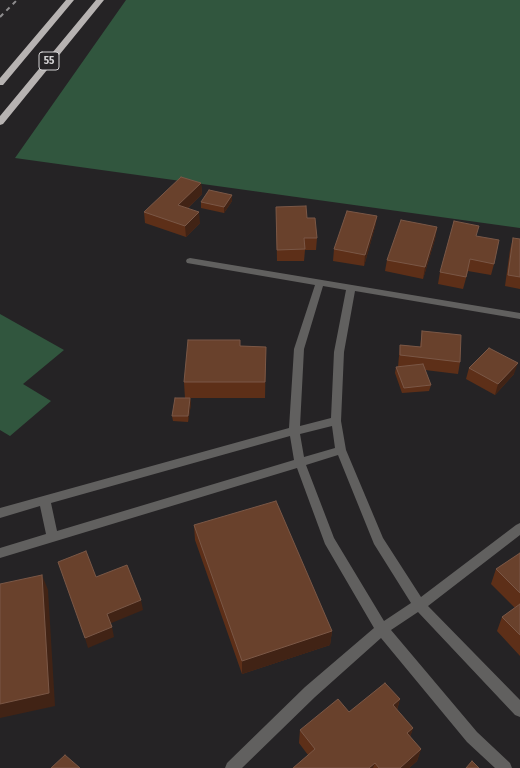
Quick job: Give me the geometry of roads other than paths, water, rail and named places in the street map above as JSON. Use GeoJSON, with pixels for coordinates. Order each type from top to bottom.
{"type":"FeatureCollection","features":[{"type":"Feature","properties":{"kind":"highway","name":"55"},"geometry":{"type":"LineString","coordinates":[[0,83],[70,0]]}},
{"type":"Feature","properties":{"kind":"highway","name":"55"},"geometry":{"type":"LineString","coordinates":[[0,122],[100,0]]}},
{"type":"Feature","properties":{"kind":"street"},"geometry":{"type":"LineString","coordinates":[[190,262],[320,282],[520,316]]}},
{"type":"Feature","properties":{"kind":"street"},"geometry":{"type":"LineString","coordinates":[[320,282],[300,349],[294,431],[300,462],[329,540],[382,629],[472,737],[505,768]]}},
{"type":"Feature","properties":{"kind":"street"},"geometry":{"type":"LineString","coordinates":[[351,288],[338,352],[336,422],[341,450],[378,540],[419,605],[520,710]]}},
{"type":"Feature","properties":{"kind":"street"},"geometry":{"type":"LineString","coordinates":[[0,513],[294,431],[336,422]]}},
{"type":"Feature","properties":{"kind":"street"},"geometry":{"type":"LineString","coordinates":[[0,553],[341,450]]}},
{"type":"Feature","properties":{"kind":"street"},"geometry":{"type":"LineString","coordinates":[[45,501],[52,537]]}},
{"type":"Feature","properties":{"kind":"street"},"geometry":{"type":"LineString","coordinates":[[232,768],[310,692],[382,629],[419,605],[520,528]]}},
{"type":"Feature","properties":{"kind":"railway"},"geometry":{"type":"LineString","coordinates":[[0,17],[17,0]]}}]}
